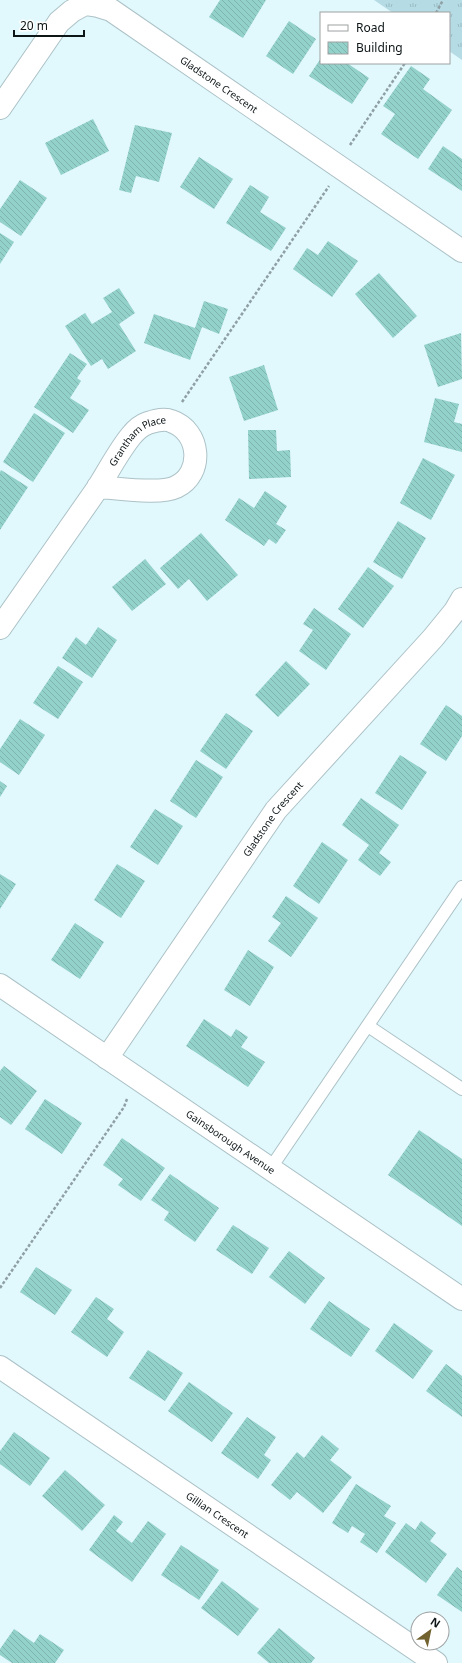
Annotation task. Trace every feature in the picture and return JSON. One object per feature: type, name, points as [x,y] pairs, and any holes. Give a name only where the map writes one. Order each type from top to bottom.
[{"type":"street","name":"Gladstone Crescent","points":[[0,108],[58,22],[72,11],[85,4],[111,10],[462,251]]},
{"type":"street","name":"Grantham Place","points":[[0,628],[98,487],[131,435],[144,424],[162,420],[172,421],[184,429],[194,440],[196,452],[193,468],[187,479],[176,487],[160,491],[98,487]]},
{"type":"street","name":"Gladstone Crescent","points":[[107,1058],[276,810],[433,638],[455,611],[462,599]]},
{"type":"street","name":"Gainsborough Avenue","points":[[0,985],[462,1300]]},
{"type":"street","name":"Gillian Crescent","points":[[0,1367],[436,1663]]},
{"type":"lane","points":[[270,1169],[462,888]]},
{"type":"lane","points":[[368,1026],[462,1090]]},
{"type":"path","points":[[437,12],[444,0]]},
{"type":"path","points":[[347,150],[404,64]]},
{"type":"path","points":[[172,421],[185,397],[332,183]]},
{"type":"path","points":[[0,1288],[124,1107],[128,1096]]},
{"type":"green space","points":[[374,0],[462,0],[462,60],[450,52],[450,12],[392,12]]},
{"type":"building","points":[[220,0],[266,0],[243,38],[209,17]]},
{"type":"building","points":[[289,21],[316,39],[293,74],[266,56]]},
{"type":"building","points":[[320,60],[320,64],[348,64],[369,78],[352,104],[309,76]]},
{"type":"building","points":[[411,66],[430,79],[423,89],[452,110],[418,159],[381,134],[395,114],[383,106]]},
{"type":"building","points":[[93,119],[109,151],[61,175],[45,143]]},
{"type":"building","points":[[135,125],[172,133],[159,182],[136,176],[131,193],[119,190]]},
{"type":"building","points":[[443,146],[462,159],[462,191],[428,169]]},
{"type":"building","points":[[199,157],[233,179],[214,209],[180,187]]},
{"type":"building","points":[[20,180],[47,198],[21,236],[0,222],[0,209]]},
{"type":"building","points":[[250,185],[269,197],[260,212],[286,228],[271,251],[226,223]]},
{"type":"building","points":[[0,233],[14,242],[0,264]]},
{"type":"building","points":[[328,241],[358,261],[332,297],[293,269],[307,248],[318,255]]},
{"type":"building","points":[[379,273],[417,316],[393,338],[355,294]]},
{"type":"building","points":[[119,288],[135,313],[119,324],[136,351],[108,369],[102,359],[91,366],[65,326],[85,313],[92,324],[112,312],[103,298]]},
{"type":"building","points":[[204,301],[228,309],[219,334],[202,327],[190,360],[144,343],[154,314],[195,328]]},
{"type":"building","points":[[461,333],[462,379],[438,387],[424,345]]},
{"type":"building","points":[[70,353],[87,364],[77,378],[81,381],[70,398],[89,410],[73,433],[34,407]]},
{"type":"building","points":[[264,365],[278,410],[244,421],[229,377]]},
{"type":"building","points":[[435,398],[459,404],[454,422],[462,424],[462,452],[424,442]]},
{"type":"building","points":[[34,413],[65,433],[33,482],[3,462]]},
{"type":"building","points":[[248,430],[276,430],[277,451],[290,450],[291,477],[249,479]]},
{"type":"building","points":[[423,458],[455,475],[431,520],[400,503]]},
{"type":"building","points":[[1,470],[28,487],[0,530],[0,472]]},
{"type":"building","points":[[265,491],[287,506],[276,524],[286,530],[276,544],[269,539],[264,546],[225,520],[239,498],[254,508]]},
{"type":"building","points":[[398,521],[426,538],[402,579],[373,562]]},
{"type":"building","points":[[201,533],[238,575],[207,601],[189,579],[178,589],[160,568]]},
{"type":"building","points":[[145,559],[166,584],[132,611],[112,587]]},
{"type":"building","points":[[368,567],[394,586],[363,628],[338,609]]},
{"type":"building","points":[[314,608],[351,634],[326,670],[299,651],[313,630],[303,624]]},
{"type":"building","points":[[98,627],[117,640],[92,678],[62,658],[76,637],[86,645]]},
{"type":"building","points":[[286,661],[310,684],[278,717],[255,695]]},
{"type":"building","points":[[58,666],[83,682],[58,719],[33,703]]},
{"type":"building","points":[[446,705],[462,716],[462,736],[446,761],[420,744]]},
{"type":"building","points":[[226,713],[253,731],[226,769],[200,751]]},
{"type":"building","points":[[20,719],[45,735],[19,775],[0,762],[0,749]]},
{"type":"building","points":[[400,755],[427,772],[402,810],[375,793]]},
{"type":"building","points":[[196,760],[223,777],[196,818],[170,801]]},
{"type":"building","points":[[0,781],[7,786],[0,797]]},
{"type":"building","points":[[361,798],[399,825],[379,853],[391,862],[380,876],[358,860],[369,845],[342,825]]},
{"type":"building","points":[[155,809],[183,826],[158,865],[130,847]]},
{"type":"building","points":[[322,842],[348,860],[319,904],[293,886]]},
{"type":"building","points":[[117,864],[145,881],[121,918],[94,900]]},
{"type":"building","points":[[0,874],[16,884],[0,909]]},
{"type":"building","points":[[286,896],[318,918],[291,957],[268,941],[281,923],[272,917]]},
{"type":"building","points":[[75,923],[104,942],[80,979],[51,960]]},
{"type":"building","points":[[248,950],[274,967],[250,1006],[224,990]]},
{"type":"building","points":[[204,1019],[231,1037],[236,1029],[248,1037],[241,1047],[265,1062],[248,1087],[186,1046]]},
{"type":"building","points":[[4,1066],[37,1091],[11,1125],[0,1117],[0,1071]]},
{"type":"building","points":[[45,1099],[82,1123],[62,1154],[25,1129]]},
{"type":"building","points":[[419,1130],[462,1159],[462,1226],[388,1175]]},
{"type":"building","points":[[122,1138],[165,1168],[141,1201],[118,1185],[123,1179],[103,1165]]},
{"type":"building","points":[[170,1174],[219,1208],[195,1242],[164,1220],[169,1212],[151,1200]]},
{"type":"building","points":[[233,1225],[269,1248],[252,1274],[216,1250]]},
{"type":"building","points":[[289,1251],[325,1278],[305,1304],[269,1277]]},
{"type":"building","points":[[36,1267],[72,1290],[55,1315],[20,1292]]},
{"type":"building","points":[[96,1297],[114,1309],[107,1319],[124,1332],[107,1357],[71,1332]]},
{"type":"building","points":[[329,1301],[370,1329],[351,1357],[310,1329]]},
{"type":"building","points":[[394,1323],[433,1351],[413,1379],[375,1351]]},
{"type":"building","points":[[148,1350],[183,1373],[165,1401],[129,1378]]},
{"type":"building","points":[[446,1364],[462,1376],[462,1417],[426,1391]]},
{"type":"building","points":[[189,1382],[233,1413],[212,1442],[168,1411]]},
{"type":"building","points":[[247,1417],[276,1437],[264,1455],[271,1460],[258,1479],[221,1453]]},
{"type":"building","points":[[14,1432],[50,1458],[30,1486],[0,1464],[0,1451]]},
{"type":"building","points":[[322,1435],[339,1449],[330,1460],[352,1477],[323,1513],[297,1492],[290,1500],[271,1485],[297,1452],[304,1458]]},
{"type":"building","points":[[65,1470],[105,1505],[82,1531],[42,1496]]},
{"type":"building","points":[[356,1484],[391,1506],[384,1516],[396,1523],[377,1553],[360,1542],[365,1534],[352,1526],[348,1533],[332,1523]]},
{"type":"building","points":[[114,1515],[123,1522],[116,1531],[132,1543],[148,1521],[166,1534],[132,1582],[89,1550]]},
{"type":"building","points":[[421,1521],[436,1533],[430,1541],[447,1554],[426,1583],[385,1552],[406,1523],[415,1530]]},
{"type":"building","points":[[181,1545],[219,1570],[199,1600],[161,1575]]},
{"type":"building","points":[[457,1567],[462,1571],[462,1612],[437,1595]]},
{"type":"building","points":[[222,1581],[259,1609],[238,1636],[201,1608]]},
{"type":"building","points":[[279,1628],[315,1658],[311,1663],[269,1663],[257,1653]]},
{"type":"building","points":[[14,1629],[34,1643],[40,1634],[64,1650],[55,1663],[12,1663],[0,1655],[0,1649]]}]
